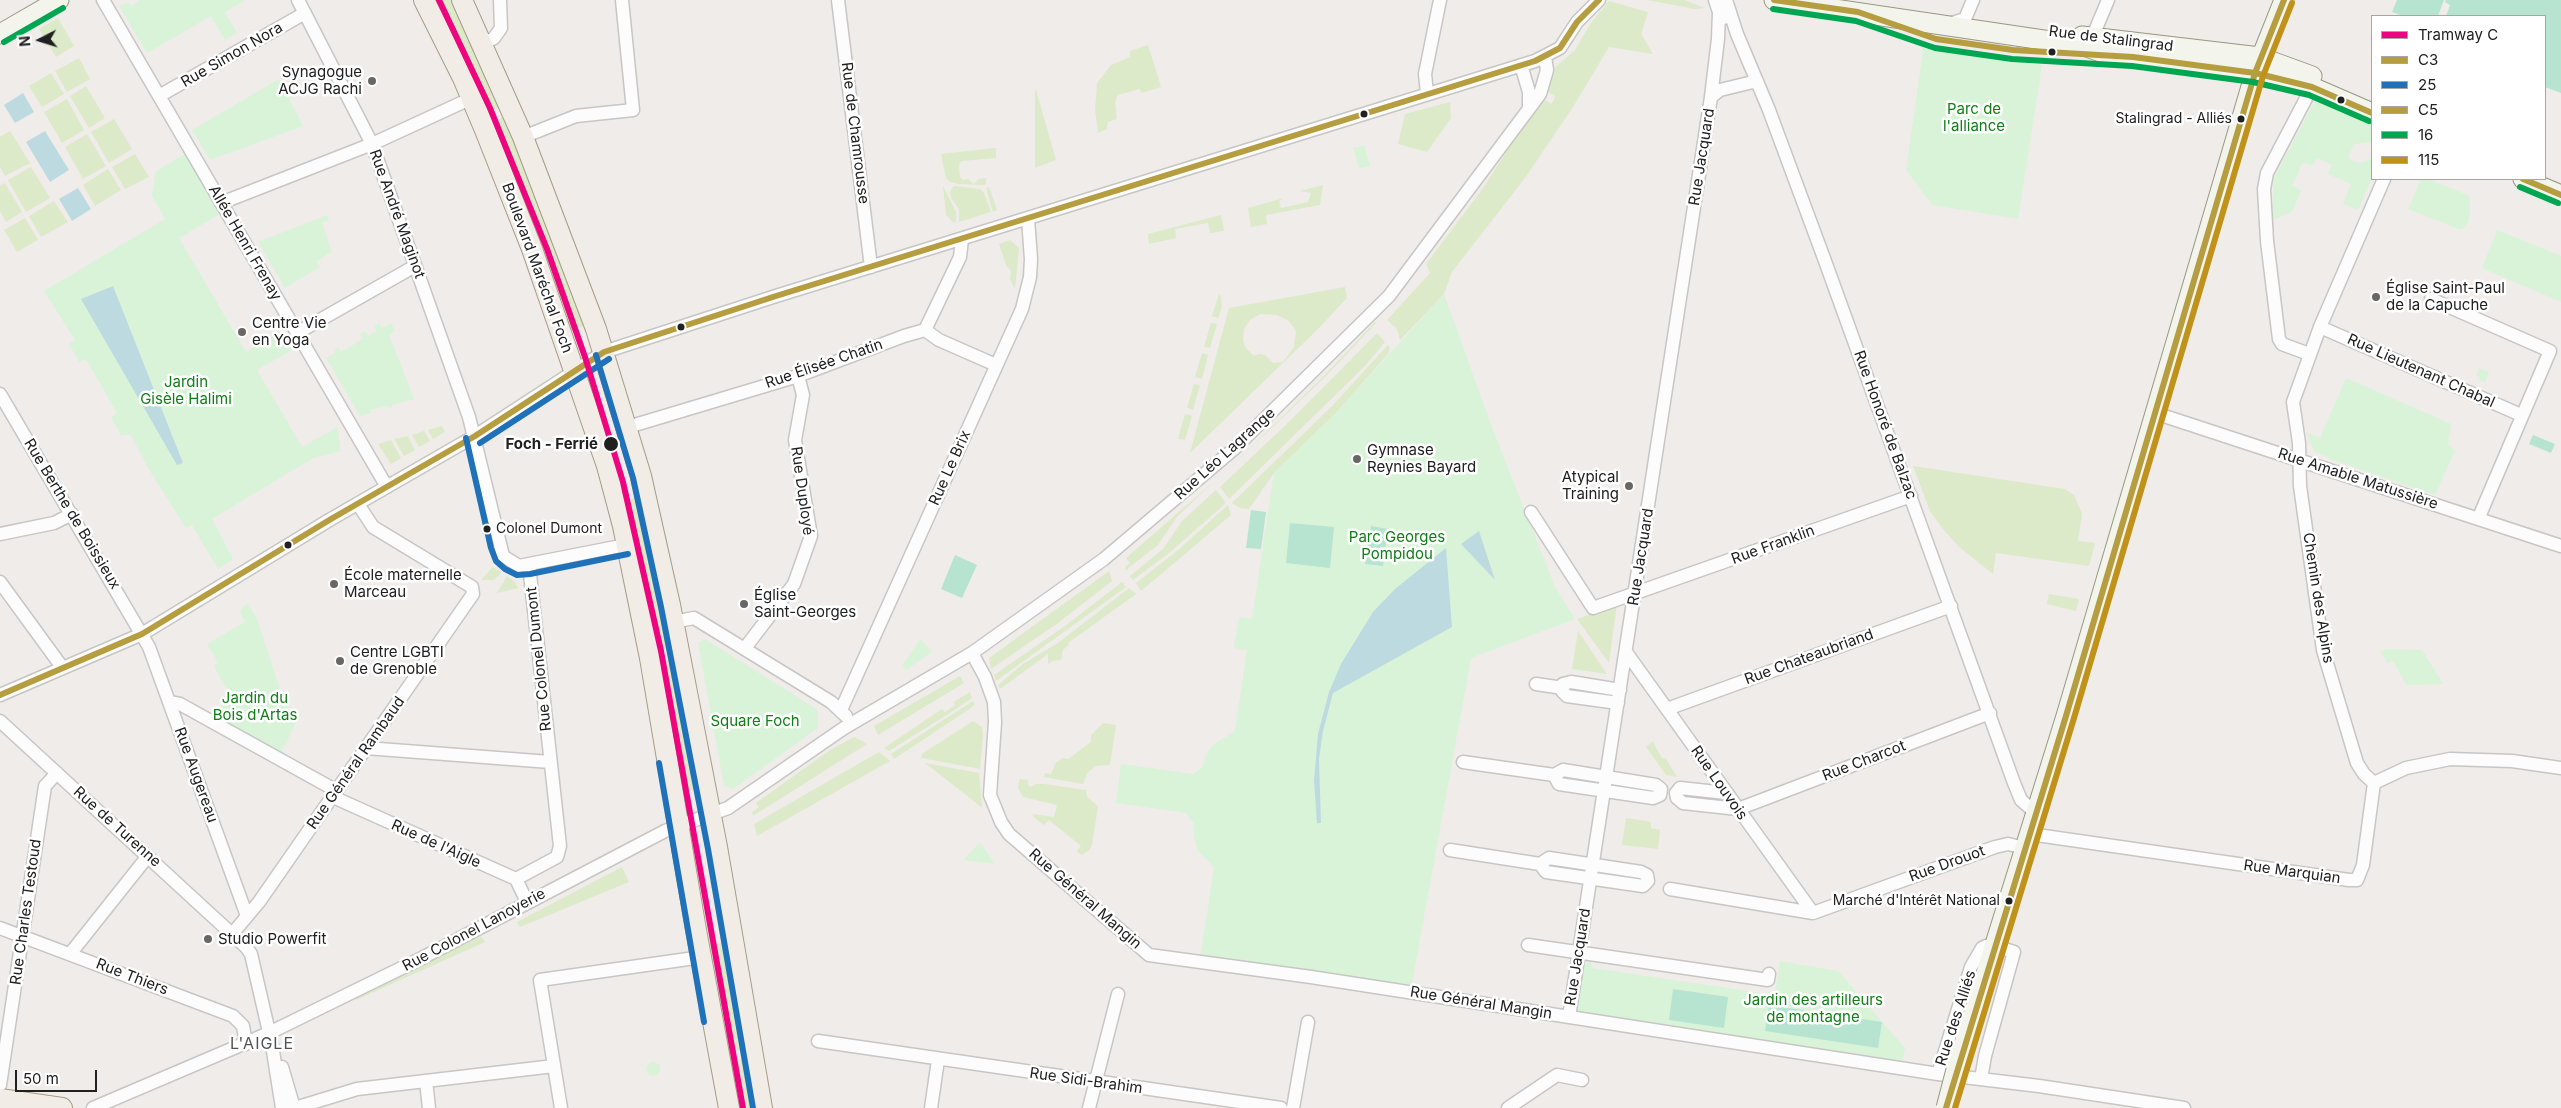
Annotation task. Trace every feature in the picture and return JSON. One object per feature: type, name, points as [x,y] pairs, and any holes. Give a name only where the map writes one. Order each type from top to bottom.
[{"type":"main road","name":"Boulevard Maréchal Foch","points":[[424,0],[472,98],[532,249],[607,466],[650,658],[729,1108]]},
{"type":"main road","points":[[462,0],[523,138],[604,352],[628,427],[673,622],[712,822],[762,1108]]},
{"type":"main road","points":[[0,1099],[62,1108]]},
{"type":"street","points":[[0,23],[40,0]]},
{"type":"street","points":[[0,34],[59,0]]},
{"type":"street","name":"Allée Henri Frenay","points":[[103,0],[387,487]]},
{"type":"street","name":"Rue André Maginot","points":[[298,0],[372,144],[475,436]]},
{"type":"street","points":[[483,44],[494,38],[501,28],[500,0]]},
{"type":"street","points":[[523,138],[576,116],[633,110],[622,0]]},
{"type":"street","name":"Rue de Chamrousse","points":[[838,0],[871,267]]},
{"type":"street","points":[[1427,93],[1425,74],[1440,0]]},
{"type":"street","points":[[1577,22],[1585,0]]},
{"type":"street","points":[[1545,57],[1560,48],[1577,22],[1598,0]]},
{"type":"street","name":"Rue Honoré de Balzac","points":[[1726,0],[1737,34],[1757,81],[1911,496],[2021,800],[2036,813]]},
{"type":"street","name":"Rue de Stalingrad","points":[[1774,0],[1943,26],[2088,42]]},
{"type":"street","name":"Rue de Stalingrad","points":[[1843,0],[1965,19],[2088,42],[2106,54],[2258,65],[2311,75],[2371,102]]},
{"type":"street","points":[[1943,26],[1965,19],[1973,0]]},
{"type":"street","points":[[2088,42],[2108,0]]},
{"type":"street","name":"Rue des Alliés","points":[[1946,1108],[1957,1066],[2028,841],[2258,65],[2284,0]]},
{"type":"street","name":"Rue Honoré de Balzac","points":[[1717,6],[1737,34]]},
{"type":"street","name":"Rue Jacquard","points":[[1569,1017],[1711,97],[1718,39],[1717,6]]},
{"type":"street","name":"Rue Simon Nora","points":[[158,96],[304,13]]},
{"type":"street","name":"Boulevard Maréchal Foch","points":[[576,372],[604,352],[1545,57]]},
{"type":"street","name":"Rue Léo Lagrange","points":[[712,822],[852,724],[972,653],[1104,559],[1234,448],[1377,310],[1416,263],[1544,86],[1547,70],[1545,57]]},
{"type":"street","points":[[1521,65],[1529,92],[1529,109]]},
{"type":"street","name":"Rue de Stalingrad","points":[[2258,65],[2371,113]]},
{"type":"street","name":"Rue Jacquard","points":[[1711,97],[1720,90],[1757,81]]},
{"type":"street","points":[[2312,87],[2267,173],[2264,189],[2267,241],[2279,340],[2282,344],[2309,354],[2384,180]]},
{"type":"street","points":[[221,203],[372,144],[472,98]]},
{"type":"street","points":[[2546,176],[2561,181]]},
{"type":"street","points":[[2525,180],[2561,195]]},
{"type":"street","name":"Rue Le Brix","points":[[841,710],[996,365],[1026,293],[1031,259],[1028,218]]},
{"type":"street","points":[[962,239],[960,257],[925,330],[939,340],[996,365]]},
{"type":"street","points":[[297,333],[415,266]]},
{"type":"street","points":[[2431,299],[2550,351],[2479,518]]},
{"type":"street","name":"Rue Lieutenant Chabal","points":[[2320,327],[2521,416]]},
{"type":"street","name":"Rue Élisée Chatin","points":[[628,427],[798,376],[904,336],[925,330]]},
{"type":"street","name":"Chemin des Alpins","points":[[2309,354],[2294,402],[2300,459],[2300,486],[2324,650],[2357,763],[2374,783]]},
{"type":"street","points":[[0,695],[142,634],[475,436],[576,372]]},
{"type":"street","name":"Rue Duployé","points":[[745,648],[794,584],[811,536],[795,440],[803,395],[798,376]]},
{"type":"street","name":"Rue Berthe de Boissieux","points":[[1,399],[72,514],[142,634]]},
{"type":"street","name":"Rue Amable Matussière","points":[[2155,413],[2561,546]]},
{"type":"street","name":"Rue Colonel Dumont","points":[[475,436],[503,556],[519,566],[529,565],[560,846],[557,857],[516,879]]},
{"type":"street","name":"Rue Franklin","points":[[1530,512],[1593,608],[1911,496]]},
{"type":"street","name":"Rue Général Rambaud","points":[[233,933],[335,794],[474,590],[373,527],[358,504]]},
{"type":"street","points":[[0,534],[54,523],[72,514]]},
{"type":"street","points":[[529,565],[626,545]]},
{"type":"street","points":[[0,582],[62,667]]},
{"type":"street","name":"Rue Chateaubriand","points":[[1667,709],[1951,606]]},
{"type":"street","points":[[673,622],[694,618],[825,698],[841,710],[852,724]]},
{"type":"street","name":"Rue Augereau","points":[[142,634],[150,649],[247,916]]},
{"type":"street","name":"Rue Louvois","points":[[1626,652],[1813,913]]},
{"type":"street","name":"Rue Général Mangin","points":[[972,653],[986,677],[994,702],[995,722],[990,795],[1001,822],[1009,834],[1149,955],[1311,977],[1938,1074],[2184,1108]]},
{"type":"street","points":[[1618,703],[1567,696],[1562,691],[1563,684],[1571,682],[1620,690]]},
{"type":"street","points":[[1536,684],[1563,688]]},
{"type":"street","name":"Rue de l'Aigle","points":[[169,702],[180,704],[335,794],[516,879]]},
{"type":"street","name":"Rue Charcot","points":[[1738,809],[1990,713]]},
{"type":"street","name":"Rue de Turenne","points":[[0,721],[233,933],[251,954],[271,1039]]},
{"type":"street","points":[[366,748],[550,762]]},
{"type":"street","points":[[2374,783],[2406,768],[2450,759],[2512,761],[2561,768]]},
{"type":"street","points":[[1464,762],[1554,775],[1563,770],[1606,776],[1656,785],[1661,789],[1660,796],[1653,798],[1559,784],[1554,775]]},
{"type":"street","name":"Rue Charles Testoud","points":[[0,1085],[44,786],[57,773]]},
{"type":"street","name":"Rue Marquian","points":[[2028,841],[2357,880],[2363,865],[2374,783]]},
{"type":"street","points":[[1726,793],[1680,788],[1676,793],[1677,798],[1682,803],[1738,809]]},
{"type":"street","points":[[680,834],[712,822]]},
{"type":"street","name":"Rue Colonel Lanoyerie","points":[[93,1108],[246,1044],[271,1039],[527,902],[680,834]]},
{"type":"street","name":"Rue Drouot","points":[[1813,913],[1995,847],[2028,841]]},
{"type":"street","points":[[1450,850],[1540,864],[1549,858],[1641,872],[1647,875],[1648,882],[1643,886],[1546,872],[1540,864]]},
{"type":"street","points":[[70,954],[148,856]]},
{"type":"street","points":[[516,879],[527,902]]},
{"type":"street","points":[[1670,889],[1813,913]]},
{"type":"street","name":"Rue Thiers","points":[[0,928],[233,1016],[243,1026],[246,1044]]},
{"type":"street","points":[[1528,945],[1768,980],[1769,974]]},
{"type":"street","points":[[1981,1079],[1985,1056],[2014,952],[1995,946]]},
{"type":"street","name":"Rue des Alliés","points":[[1938,1074],[1971,967],[1982,948],[1995,946]]},
{"type":"street","points":[[561,1108],[540,980],[700,949]]},
{"type":"street","points":[[1089,1108],[1118,994]]},
{"type":"street","points":[[1293,1108],[1308,1022]]},
{"type":"street","points":[[271,1039],[295,1108],[357,1089],[554,1066]]},
{"type":"street","points":[[271,1039],[282,1108]]},
{"type":"street","name":"Rue Sidi-Brahim","points":[[818,1041],[938,1060],[1281,1108]]},
{"type":"street","points":[[932,1108],[938,1060]]},
{"type":"street","points":[[1508,1108],[1557,1075],[1582,1080]]},
{"type":"street","points":[[426,1081],[429,1108]]},
{"type":"green space","points":[[140,0],[245,0],[225,12],[237,33],[225,40],[211,16],[147,53],[119,6],[128,2],[131,6]]},
{"type":"green space","points":[[430,0],[452,0],[502,106],[485,114]]},
{"type":"green space","points":[[1647,0],[1684,0],[1705,8],[1695,9]]},
{"type":"green space","points":[[2397,0],[2444,0],[2438,15],[2400,15],[2392,12]]},
{"type":"green space","points":[[2446,0],[2561,0],[2561,93],[2546,87],[2546,15],[2446,15],[2450,5],[2445,2]]},
{"type":"green space","points":[[1609,1],[1648,12],[1641,34],[1653,54],[1609,47],[1573,107],[1525,178],[1452,272],[1444,294],[1400,340],[1397,329],[1387,320],[1430,273],[1426,264],[1483,188],[1541,98],[1551,104],[1554,100],[1555,96],[1545,90],[1551,71],[1575,50],[1591,23]]},
{"type":"green space","points":[[58,18],[74,46],[56,57],[39,29]]},
{"type":"green space","name":"Parc de l'alliance","points":[[1924,44],[2042,65],[2018,219],[1932,205],[1906,170]]},
{"type":"green space","points":[[1148,45],[1161,87],[1141,93],[1140,89],[1118,95],[1115,102],[1117,119],[1108,122],[1107,129],[1098,133],[1095,110],[1097,83],[1111,65],[1130,57],[1130,51]]},
{"type":"green space","points":[[79,58],[90,79],[67,92],[55,71]]},
{"type":"green space","points":[[51,73],[64,94],[42,107],[29,86]]},
{"type":"green space","points":[[279,79],[303,126],[210,160],[192,130]]},
{"type":"green space","points":[[86,86],[105,118],[89,128],[70,96]]},
{"type":"green space","points":[[1035,91],[1056,160],[1035,168]]},
{"type":"green space","points":[[67,99],[84,130],[62,143],[44,112]]},
{"type":"green space","points":[[2315,101],[2371,125],[2371,142],[2354,144],[2348,158],[2358,163],[2371,159],[2371,180],[2358,210],[2343,204],[2351,184],[2328,174],[2332,165],[2317,158],[2312,166],[2303,162],[2292,186],[2301,190],[2292,212],[2272,220],[2274,178]]},
{"type":"green space","points":[[1450,102],[1451,118],[1427,152],[1398,144],[1405,114]]},
{"type":"green space","points":[[506,116],[587,325],[569,332],[489,123]]},
{"type":"green space","points":[[114,119],[132,149],[109,163],[91,132]]},
{"type":"green space","points":[[10,131],[30,163],[5,176],[0,167],[0,137]]},
{"type":"green space","points":[[87,134],[106,166],[83,179],[65,147]]},
{"type":"green space","points":[[1364,145],[1370,166],[1359,168],[1353,148]]},
{"type":"green space","points":[[996,148],[996,158],[962,161],[959,164],[960,177],[963,180],[968,179],[974,184],[979,179],[986,178],[986,184],[983,185],[958,184],[950,182],[946,178],[941,154]]},
{"type":"green space","name":"Jardin Gisèle Halimi","points":[[190,151],[225,211],[179,238],[246,352],[281,331],[292,350],[257,370],[302,447],[338,427],[340,451],[313,458],[212,519],[233,559],[218,569],[192,525],[186,528],[148,468],[130,434],[121,436],[111,417],[117,413],[86,359],[79,362],[69,344],[75,340],[44,291],[165,219],[152,196],[156,171]]},
{"type":"green space","points":[[135,154],[149,177],[125,189],[112,167]]},
{"type":"green space","points":[[31,167],[50,198],[26,212],[8,180]]},
{"type":"green space","points":[[108,169],[121,190],[95,206],[83,185]]},
{"type":"green space","points":[[2421,180],[2431,180],[2470,196],[2469,220],[2463,229],[2408,209]]},
{"type":"green space","points":[[5,183],[22,212],[6,222],[0,211],[0,186]]},
{"type":"green space","points":[[1323,185],[1320,205],[1266,215],[1267,224],[1251,227],[1248,208],[1284,198],[1279,201],[1281,208],[1308,202],[1311,193],[1300,191]]},
{"type":"green space","points":[[943,186],[956,212],[956,221],[954,223],[946,215]]},
{"type":"green space","points":[[954,186],[980,189],[984,193],[991,212],[959,222],[959,209],[951,198],[950,191]]},
{"type":"green space","points":[[989,187],[997,210],[993,212],[986,188]]},
{"type":"green space","points":[[54,201],[68,222],[41,237],[29,216]]},
{"type":"green space","points":[[327,215],[329,220],[322,223],[332,252],[316,261],[320,267],[285,288],[258,242]]},
{"type":"green space","points":[[1221,215],[1224,231],[1210,233],[1208,223],[1175,229],[1176,238],[1149,244],[1148,234]]},
{"type":"green space","points":[[25,218],[38,240],[17,252],[4,230]]},
{"type":"green space","points":[[2497,230],[2561,256],[2561,302],[2482,268]]},
{"type":"green space","points":[[1010,240],[1019,248],[1015,289],[1010,279],[1011,271],[1006,265],[999,244]]},
{"type":"green space","points":[[1345,287],[1347,298],[1317,330],[1190,453],[1229,308]],"holes":[[[1260,314],[1277,315],[1289,321],[1296,331],[1294,347],[1283,362],[1273,363],[1265,355],[1259,354],[1254,356],[1245,347],[1243,339],[1244,329],[1250,320]]]},
{"type":"green space","points":[[1219,294],[1222,307],[1218,318],[1212,316]]},
{"type":"green space","name":"Parc Georges Pompidou","points":[[1444,294],[1493,430],[1555,587],[1575,619],[1471,658],[1411,988],[1201,954],[1214,867],[1198,851],[1194,837],[1194,824],[1186,813],[1116,803],[1121,764],[1193,774],[1202,768],[1207,753],[1214,744],[1235,731],[1247,650],[1234,648],[1239,617],[1252,619],[1274,473],[1334,415]]},
{"type":"green space","points":[[1377,322],[1327,375],[1216,481],[1321,379]]},
{"type":"green space","points":[[379,323],[382,328],[391,323],[395,331],[389,335],[414,399],[392,405],[392,407],[388,408],[387,406],[371,410],[371,413],[360,416],[326,358],[335,353],[334,350],[338,347],[341,352],[363,339],[360,334],[365,331],[368,336],[377,331],[374,326]]},
{"type":"green space","points":[[1211,323],[1217,324],[1210,348],[1204,347]]},
{"type":"green space","points":[[1377,333],[1385,342],[1364,367],[1229,499],[1220,487],[1289,422]]},
{"type":"green space","points":[[1388,345],[1390,348],[1388,354],[1334,415],[1274,473],[1249,509],[1240,508],[1232,503],[1332,406]]},
{"type":"green space","points":[[1202,353],[1208,355],[1202,379],[1195,377]]},
{"type":"green space","points":[[2479,368],[2489,372],[2485,382],[2479,380],[2480,377],[2476,375]]},
{"type":"green space","points":[[2346,378],[2451,424],[2448,444],[2455,451],[2435,495],[2333,460],[2314,451],[2306,432],[2320,438]]},
{"type":"green space","points":[[1194,384],[1200,385],[1193,410],[1187,408]]},
{"type":"green space","points":[[1185,414],[1192,416],[1185,440],[1178,439]]},
{"type":"green space","points":[[442,426],[445,432],[433,439],[428,430]]},
{"type":"green space","points":[[424,431],[430,441],[419,447],[412,435]]},
{"type":"green space","points":[[2533,435],[2555,444],[2551,453],[2529,444]]},
{"type":"green space","points":[[408,436],[415,450],[404,456],[394,439]]},
{"type":"green space","points":[[391,440],[401,458],[391,464],[378,444]]},
{"type":"green space","points":[[1913,466],[2065,489],[2074,495],[2082,514],[2078,541],[2095,543],[2089,566],[1996,553],[1993,574],[1959,547],[1943,529],[1930,511]]},
{"type":"green space","points":[[1211,484],[1176,518],[1158,545],[1126,570],[1125,567],[1130,563],[1126,558]]},
{"type":"green space","points":[[1216,490],[1226,503],[1169,553],[1133,580],[1130,576],[1163,549],[1182,521]]},
{"type":"green space","points":[[640,497],[671,649],[653,652],[621,501]]},
{"type":"green space","points":[[1228,505],[1231,515],[1141,591],[1136,583],[1177,551]]},
{"type":"green space","points":[[1251,510],[1266,512],[1261,549],[1246,548]]},
{"type":"green space","points":[[1290,523],[1334,527],[1330,568],[1286,563]]},
{"type":"green space","points":[[1371,526],[1388,529],[1383,566],[1365,564]]},
{"type":"green space","points":[[955,555],[977,565],[962,598],[941,589]]},
{"type":"green space","points":[[493,567],[501,572],[499,576],[493,580],[481,580]]},
{"type":"green space","points":[[1109,571],[1112,581],[1058,623],[991,669],[989,658]]},
{"type":"green space","points":[[507,576],[515,582],[518,588],[497,593]]},
{"type":"green space","points":[[1122,582],[1126,587],[996,681],[994,675],[1065,626]]},
{"type":"green space","points":[[1129,588],[1136,594],[1068,643],[1069,645],[1063,650],[1061,660],[1048,664],[1048,654],[1000,689],[998,685],[1023,664],[1058,643]]},
{"type":"green space","points":[[2049,594],[2079,599],[2076,611],[2047,604]]},
{"type":"green space","name":"Jardin du Bois d'Artas","points":[[248,604],[257,619],[284,702],[297,721],[280,755],[225,725],[224,714],[218,710],[226,701],[224,698],[229,689],[225,687],[214,666],[218,663],[207,644],[245,622],[240,613],[242,607]]},
{"type":"green space","points":[[1617,604],[1609,663],[1577,619]]},
{"type":"green space","points":[[1578,631],[1607,674],[1572,669]]},
{"type":"green space","name":"Square Foch","points":[[705,639],[818,710],[818,728],[733,789],[724,785],[698,643]]},
{"type":"green space","points":[[920,639],[932,652],[906,670],[902,666]]},
{"type":"green space","points":[[2384,649],[2422,650],[2443,684],[2406,685],[2393,661],[2387,663],[2381,653]]},
{"type":"green space","points":[[674,659],[697,789],[678,792],[655,662]]},
{"type":"green space","points":[[960,676],[964,683],[878,735],[874,726]]},
{"type":"green space","points":[[970,692],[972,698],[953,711],[889,751],[884,748],[942,709],[945,712],[955,705],[954,702]]},
{"type":"green space","points":[[973,701],[975,704],[971,708],[894,759],[891,754]]},
{"type":"green space","points":[[973,721],[982,727],[980,769],[921,758],[922,754]]},
{"type":"green space","points":[[1103,723],[1116,725],[1110,765],[1096,766],[1088,772],[1083,784],[1044,777],[1045,773],[1051,774],[1055,764],[1062,758],[1068,759],[1091,742],[1091,735]]},
{"type":"green space","points":[[854,737],[867,744],[753,816],[752,812],[759,807],[756,803],[830,750]]},
{"type":"green space","points":[[1653,741],[1662,758],[1666,759],[1677,777],[1666,775],[1646,747]]},
{"type":"green space","points":[[879,752],[890,761],[757,836],[754,824]]},
{"type":"green space","points":[[925,763],[979,773],[982,808],[975,802]]},
{"type":"green space","points":[[1020,779],[1028,780],[1028,785],[1031,787],[1035,784],[1044,784],[1086,790],[1087,797],[1098,806],[1092,845],[1089,850],[1082,855],[1077,851],[1081,846],[1049,820],[1044,825],[1036,819],[1032,814],[1054,817],[1057,805],[1023,797],[1018,788]]},
{"type":"green space","points":[[1626,818],[1651,822],[1651,828],[1660,830],[1658,849],[1622,845]]},
{"type":"green space","points":[[980,842],[995,864],[963,860]]},
{"type":"green space","points":[[622,867],[629,882],[520,927],[517,922]]},
{"type":"green space","points":[[481,936],[485,942],[356,1000],[354,997]]},
{"type":"green space","points":[[726,942],[745,1049],[728,1053],[705,946]]},
{"type":"green space","name":"Jardin des artilleurs de montagne","points":[[1591,961],[1592,968],[1762,993],[1775,992],[1780,961],[1838,971],[1905,1048],[1902,1065],[1574,1012],[1582,964]]},
{"type":"green space","points":[[1673,989],[1728,997],[1724,1028],[1669,1020]]},
{"type":"green space","points":[[1769,1005],[1882,1022],[1878,1048],[1765,1031]]},
{"type":"green space","points":[[747,1059],[756,1108],[736,1108],[729,1062]]},
{"type":"green space","points":[[653,1062],[658,1064],[660,1069],[658,1074],[653,1076],[648,1074],[646,1069],[648,1064]]},
{"type":"water","points":[[23,93],[34,112],[15,123],[4,105]]},
{"type":"water","points":[[45,131],[69,170],[50,182],[26,142]]},
{"type":"water","points":[[78,188],[91,209],[72,221],[59,199]]},
{"type":"water","points":[[113,286],[183,463],[177,465],[81,299]]},
{"type":"water","points":[[1479,531],[1495,580],[1461,544]]},
{"type":"water","points":[[1446,548],[1452,627],[1333,693],[1323,731],[1319,759],[1321,823],[1317,823],[1314,780],[1318,734],[1329,692],[1341,664],[1373,612],[1395,589]]},
{"type":"tram line","name":"C","points":[[439,0],[490,108],[547,249],[585,357],[623,482],[661,651],[743,1108]]},
{"type":"transit line","name":"C3","points":[[0,695],[142,634],[331,519],[475,436],[604,352],[776,296],[1535,61],[1560,48],[1577,22],[1599,0]]},
{"type":"transit line","name":"C3","points":[[1774,0],[1858,12],[1936,39],[2013,50],[2133,57],[2255,73],[2312,87],[2371,113]]},
{"type":"transit line","name":"C5","points":[[1946,1108],[2066,716],[2255,73],[2284,0]]},
{"type":"transit line","name":"115","points":[[1955,1108],[2074,718],[2263,76],[2292,3]]},
{"type":"transit line","name":"16","points":[[4,42],[63,8]]},
{"type":"transit line","name":"16","points":[[1773,9],[1856,21],[1935,48],[2012,59],[2132,66],[2253,82],[2309,95],[2369,121]]},
{"type":"transit line","name":"C3","points":[[2525,180],[2561,195]]},
{"type":"transit line","name":"16","points":[[2520,187],[2558,203]]},
{"type":"transit line","name":"25","points":[[596,355],[633,478],[661,607],[708,849],[753,1108]]},
{"type":"transit line","name":"25","points":[[480,443],[609,359]]},
{"type":"transit line","name":"25","points":[[466,438],[491,548],[496,561],[505,569],[517,575],[530,574],[628,554]]},
{"type":"transit line","name":"25","points":[[659,763],[704,1022]]},
{"type":"place","name":"Synagogue ACJG Rachi","points":[[372,81]]},
{"type":"place","name":"Stalingrad - Alliés","points":[[2241,119]]},
{"type":"place","name":"Église Saint-Paul de la Capuche","points":[[2376,297]]},
{"type":"place","name":"Centre Vie en Yoga","points":[[242,332]]},
{"type":"place","name":"Foch - Ferrié","points":[[611,444]]},
{"type":"place","name":"Gymnase Reynies Bayard","points":[[1357,459]]},
{"type":"place","name":"Atypical Training","points":[[1629,486]]},
{"type":"place","name":"Colonel Dumont","points":[[487,529]]},
{"type":"place","name":"École maternelle Marceau","points":[[334,584]]},
{"type":"place","name":"Église Saint-Georges","points":[[744,604]]},
{"type":"place","name":"Centre LGBTI de Grenoble","points":[[340,661]]},
{"type":"place","name":"Marché d'Intérêt National","points":[[2009,901]]},
{"type":"place","name":"Studio Powerfit","points":[[208,939]]},
{"type":"district","name":"L'AIGLE","points":[[262,1044]]}]
